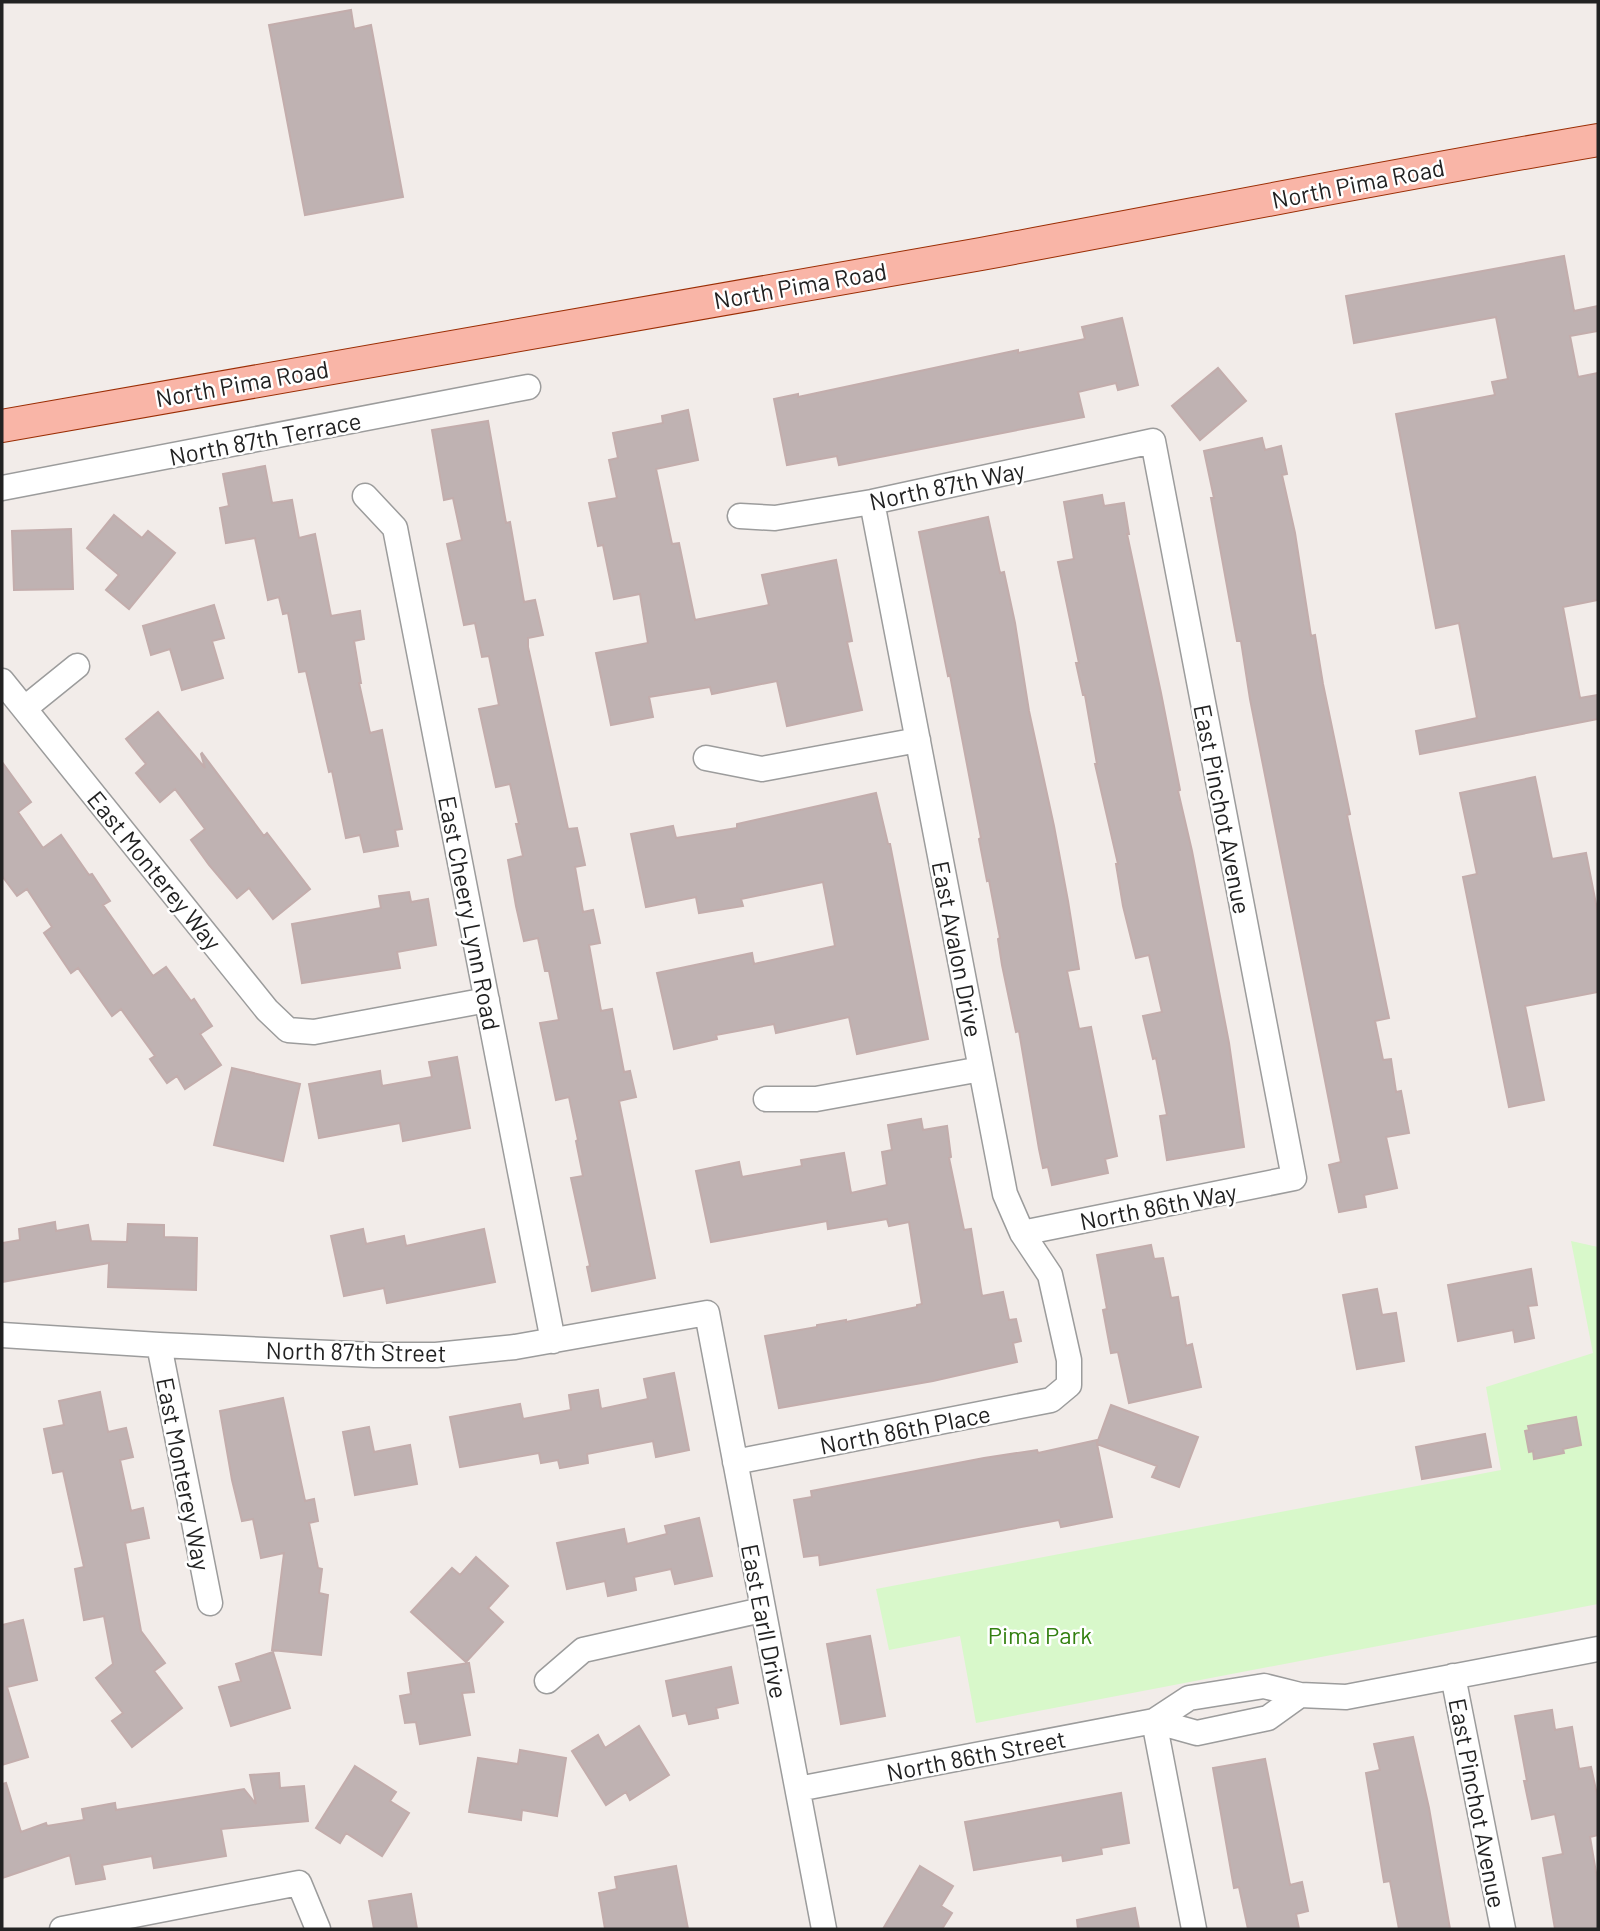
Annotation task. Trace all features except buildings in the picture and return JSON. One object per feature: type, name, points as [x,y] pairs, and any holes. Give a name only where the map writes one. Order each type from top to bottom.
[{"type":"main road","name":"North Pima Road","points":[[2,426],[978,254],[1297,196],[1455,164],[1598,140]]},
{"type":"street","name":"North 87th Terrace","points":[[2,488],[528,387]]},
{"type":"street","name":"North 87th Way","points":[[740,516],[775,518],[872,502],[1153,441]]},
{"type":"street","name":"East Pinchot Avenue","points":[[1153,441],[1294,1178]]},
{"type":"street","name":"East Cheery Lynn Road","points":[[365,496],[395,528],[553,1341]]},
{"type":"street","name":"East Avalon Drive","points":[[872,502],[1005,1194],[1022,1233],[1050,1275],[1069,1360],[1069,1385]]},
{"type":"street","points":[[25,708],[76,666]]},
{"type":"street","name":"East Monterey Way","points":[[2,681],[267,1010],[288,1030],[314,1032],[487,1000]]},
{"type":"street","points":[[706,758],[762,769],[918,740]]},
{"type":"street","points":[[766,1099],[816,1099],[981,1069]]},
{"type":"street","name":"North 86th Way","points":[[1022,1233],[1294,1178]]},
{"type":"street","name":"North 87th Street","points":[[2,1335],[374,1355],[436,1355],[515,1347],[707,1313]]},
{"type":"street","name":"East Earll Drive","points":[[707,1313],[824,1929]]},
{"type":"street","name":"East Monterey Way","points":[[159,1345],[210,1603]]},
{"type":"street","name":"North 86th Place","points":[[735,1462],[1051,1400],[1069,1385]]},
{"type":"street","points":[[547,1681],[583,1650],[762,1610]]},
{"type":"street","name":"North 86th Street","points":[[798,1789],[1154,1721],[1189,1698],[1264,1686],[1300,1695],[1346,1697],[1598,1649]]},
{"type":"street","name":"East Pinchot Avenue","points":[[1453,1676],[1503,1929]]},
{"type":"street","name":"North 86th Street","points":[[1154,1721],[1197,1733],[1268,1718],[1300,1695]]},
{"type":"street","points":[[1154,1721],[1194,1929]]},
{"type":"street","points":[[62,1929],[299,1883],[318,1929]]},
{"type":"green space","name":"Pima Park","points":[[1571,1241],[1598,1247],[1598,1604],[976,1723],[960,1636],[889,1650],[876,1589],[1501,1470],[1486,1387],[1593,1353]]}]
